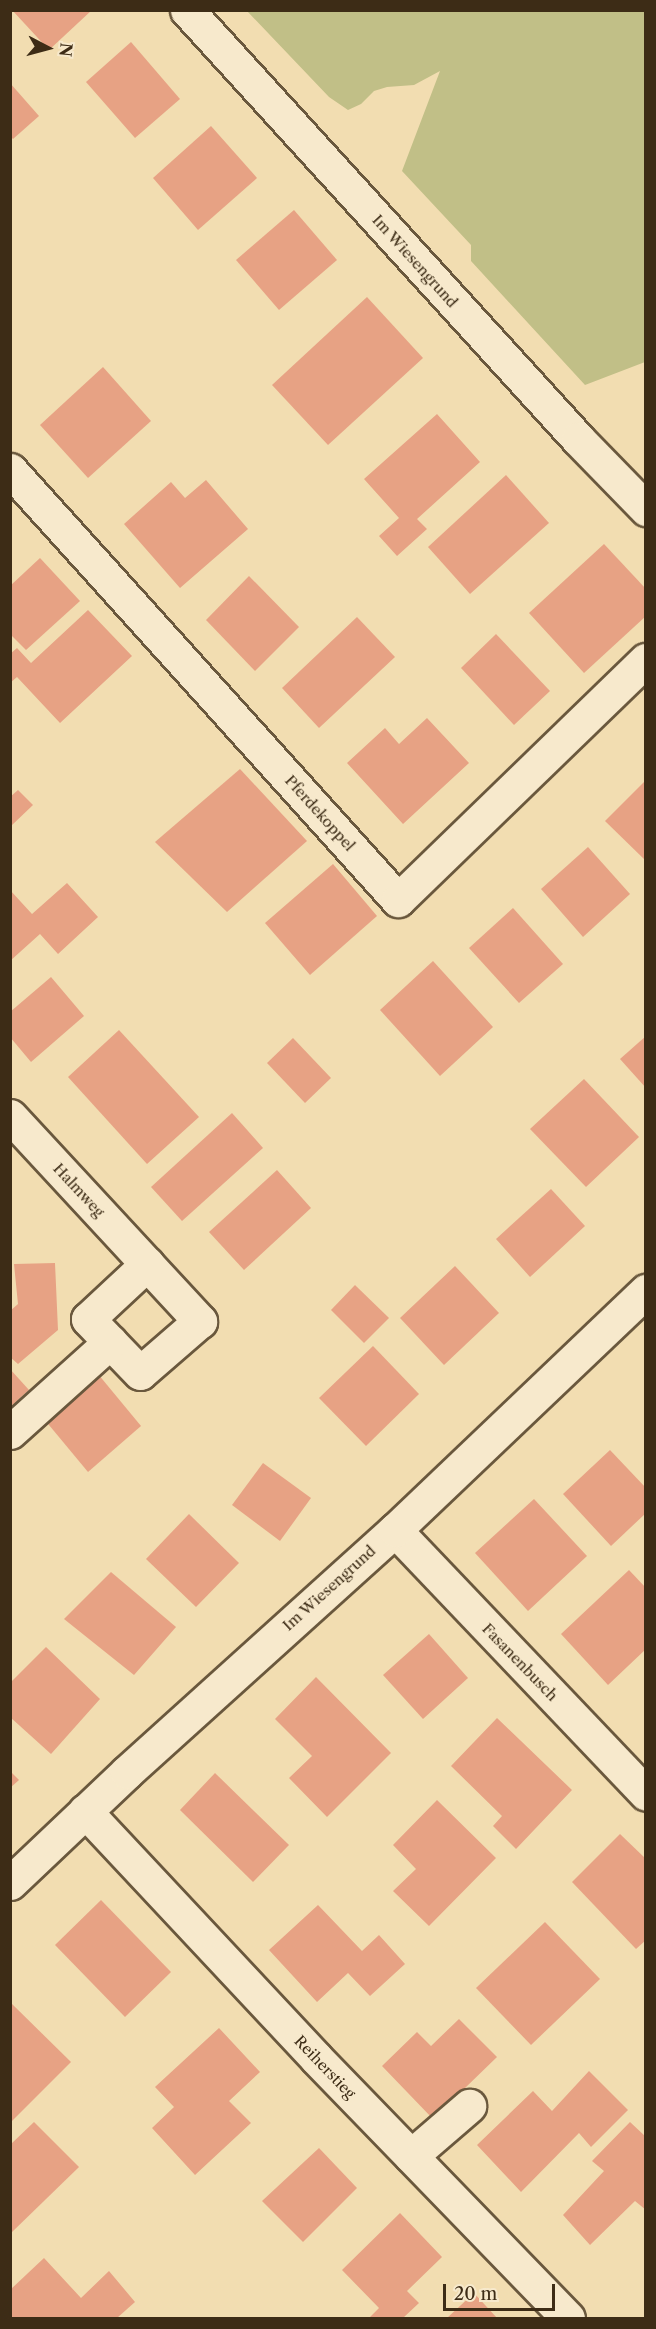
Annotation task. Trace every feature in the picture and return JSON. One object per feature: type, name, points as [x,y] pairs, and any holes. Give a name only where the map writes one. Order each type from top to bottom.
[{"type":"street","name":"Im Wiesengrund","points":[[187,10],[570,431],[645,509]]},
{"type":"street","name":"Pferdekoppel","points":[[10,470],[398,900],[645,660]]},
{"type":"street","name":"Halmweg","points":[[10,1116],[200,1321],[140,1373],[88,1319],[147,1264]]},
{"type":"street","name":"Im Wiesengrund","points":[[10,1883],[85,1811],[395,1530],[645,1291]]},
{"type":"street","points":[[10,1432],[110,1342]]},
{"type":"street","name":"Fasanenbusch","points":[[395,1530],[645,1794]]},
{"type":"street","name":"Reiherstieg","points":[[85,1811],[568,2319]]},
{"type":"street","points":[[411,2156],[469,2106]]},
{"type":"shaded area","points":[[247,11],[645,11],[645,362],[585,385],[471,261],[471,245],[402,171],[440,71],[414,85],[387,87],[374,91],[361,104],[348,110],[329,97]]},
{"type":"building","points":[[12,10],[92,10],[49,50]]},
{"type":"building","points":[[131,42],[180,99],[135,138],[86,82]]},
{"type":"building","points":[[10,83],[39,116],[13,139],[10,136]]},
{"type":"building","points":[[211,126],[257,178],[198,230],[153,178]]},
{"type":"building","points":[[294,210],[337,260],[279,310],[236,260]]},
{"type":"building","points":[[367,297],[423,358],[328,445],[272,385]]},
{"type":"building","points":[[103,367],[151,421],[88,478],[40,425]]},
{"type":"building","points":[[437,414],[480,462],[417,519],[427,529],[397,556],[379,536],[399,518],[364,479]]},
{"type":"building","points":[[506,475],[549,523],[470,594],[428,547]]},
{"type":"building","points":[[206,480],[248,529],[180,588],[124,524],[171,482],[185,498]]},
{"type":"building","points":[[604,544],[646,589],[646,616],[584,673],[529,613]]},
{"type":"building","points":[[40,558],[80,601],[26,650],[10,634],[10,586]]},
{"type":"building","points":[[249,576],[299,627],[255,671],[206,620]]},
{"type":"building","points":[[88,610],[132,656],[60,723],[17,677],[10,683],[10,654],[17,648],[31,663]]},
{"type":"building","points":[[357,617],[395,657],[319,728],[282,688]]},
{"type":"building","points":[[496,634],[550,691],[514,725],[461,668]]},
{"type":"building","points":[[427,718],[469,763],[403,824],[347,763],[385,728],[399,744]]},
{"type":"building","points":[[240,769],[307,841],[227,912],[155,842]]},
{"type":"building","points":[[646,780],[646,861],[605,821]]},
{"type":"building","points":[[18,790],[33,805],[10,827],[10,797]]},
{"type":"building","points":[[588,847],[630,894],[583,937],[541,889]]},
{"type":"building","points":[[333,864],[377,916],[310,975],[265,923]]},
{"type":"building","points":[[67,883],[98,917],[58,954],[40,934],[10,961],[10,890],[32,914]]},
{"type":"building","points":[[513,908],[563,964],[519,1003],[469,948]]},
{"type":"building","points":[[433,961],[493,1027],[440,1076],[380,1010]]},
{"type":"building","points":[[51,977],[84,1016],[31,1062],[10,1037],[10,1012]]},
{"type":"building","points":[[119,1030],[199,1117],[147,1164],[68,1077]]},
{"type":"building","points":[[646,1036],[646,1088],[620,1059]]},
{"type":"building","points":[[293,1038],[331,1078],[305,1103],[267,1063]]},
{"type":"building","points":[[584,1079],[639,1137],[586,1187],[530,1129]]},
{"type":"building","points":[[232,1113],[263,1148],[182,1221],[151,1187]]},
{"type":"building","points":[[277,1170],[311,1208],[244,1270],[209,1232]]},
{"type":"building","points":[[551,1189],[585,1226],[530,1277],[496,1239]]},
{"type":"building","points":[[55,1263],[58,1330],[18,1364],[10,1357],[10,1311],[18,1304],[14,1264]]},
{"type":"building","points":[[455,1266],[499,1313],[444,1365],[400,1318]]},
{"type":"building","points":[[355,1285],[389,1318],[364,1343],[331,1310]]},
{"type":"building","points":[[373,1346],[419,1394],[366,1446],[319,1398]]},
{"type":"building","points":[[10,1369],[29,1390],[10,1407]]},
{"type":"building","points":[[98,1374],[141,1426],[88,1472],[44,1419]]},
{"type":"building","points":[[610,1450],[646,1488],[646,1513],[611,1546],[563,1494]]},
{"type":"building","points":[[263,1463],[311,1498],[280,1541],[232,1505]]},
{"type":"building","points":[[534,1499],[587,1556],[528,1611],[475,1553]]},
{"type":"building","points":[[189,1514],[239,1563],[196,1607],[146,1559]]},
{"type":"building","points":[[629,1570],[646,1588],[646,1649],[608,1685],[561,1634]]},
{"type":"building","points":[[111,1572],[176,1627],[134,1675],[64,1619]]},
{"type":"building","points":[[429,1634],[468,1678],[423,1719],[383,1675]]},
{"type":"building","points":[[46,1647],[100,1699],[51,1754],[10,1717],[10,1683]]},
{"type":"building","points":[[316,1677],[391,1753],[327,1817],[289,1778],[312,1756],[275,1719]]},
{"type":"building","points":[[497,1718],[572,1790],[516,1849],[493,1826],[502,1816],[451,1766]]},
{"type":"building","points":[[10,1771],[19,1780],[10,1788]]},
{"type":"building","points":[[215,1773],[289,1845],[253,1882],[180,1810]]},
{"type":"building","points":[[437,1800],[496,1858],[429,1926],[393,1891],[416,1869],[393,1845]]},
{"type":"building","points":[[620,1834],[646,1859],[646,1940],[636,1949],[572,1882]]},
{"type":"building","points":[[101,1900],[171,1972],[125,2017],[55,1945]]},
{"type":"building","points":[[318,1905],[362,1951],[379,1935],[405,1964],[370,1996],[348,1973],[317,2002],[269,1950]]},
{"type":"building","points":[[545,1922],[600,1979],[531,2045],[476,1988]]},
{"type":"building","points":[[10,2002],[71,2062],[10,2123]]},
{"type":"building","points":[[459,2019],[497,2057],[433,2119],[382,2066],[417,2032],[431,2046]]},
{"type":"building","points":[[219,2028],[260,2072],[229,2101],[251,2123],[195,2175],[152,2128],[174,2107],[155,2087]]},
{"type":"building","points":[[589,2071],[628,2110],[591,2147],[579,2133],[521,2192],[477,2145],[533,2091],[552,2111]]},
{"type":"building","points":[[34,2122],[79,2167],[10,2234],[10,2145]]},
{"type":"building","points":[[630,2122],[646,2137],[646,2210],[635,2201],[590,2245],[563,2215],[604,2171],[592,2161]]},
{"type":"building","points":[[319,2148],[357,2188],[303,2242],[262,2201]]},
{"type":"building","points":[[400,2213],[442,2257],[407,2291],[419,2303],[403,2318],[369,2318],[379,2308],[342,2270]]},
{"type":"building","points":[[44,2258],[81,2298],[109,2271],[135,2302],[117,2318],[10,2318],[10,2290]]},
{"type":"building","points":[[474,2293],[497,2318],[447,2318]]}]
